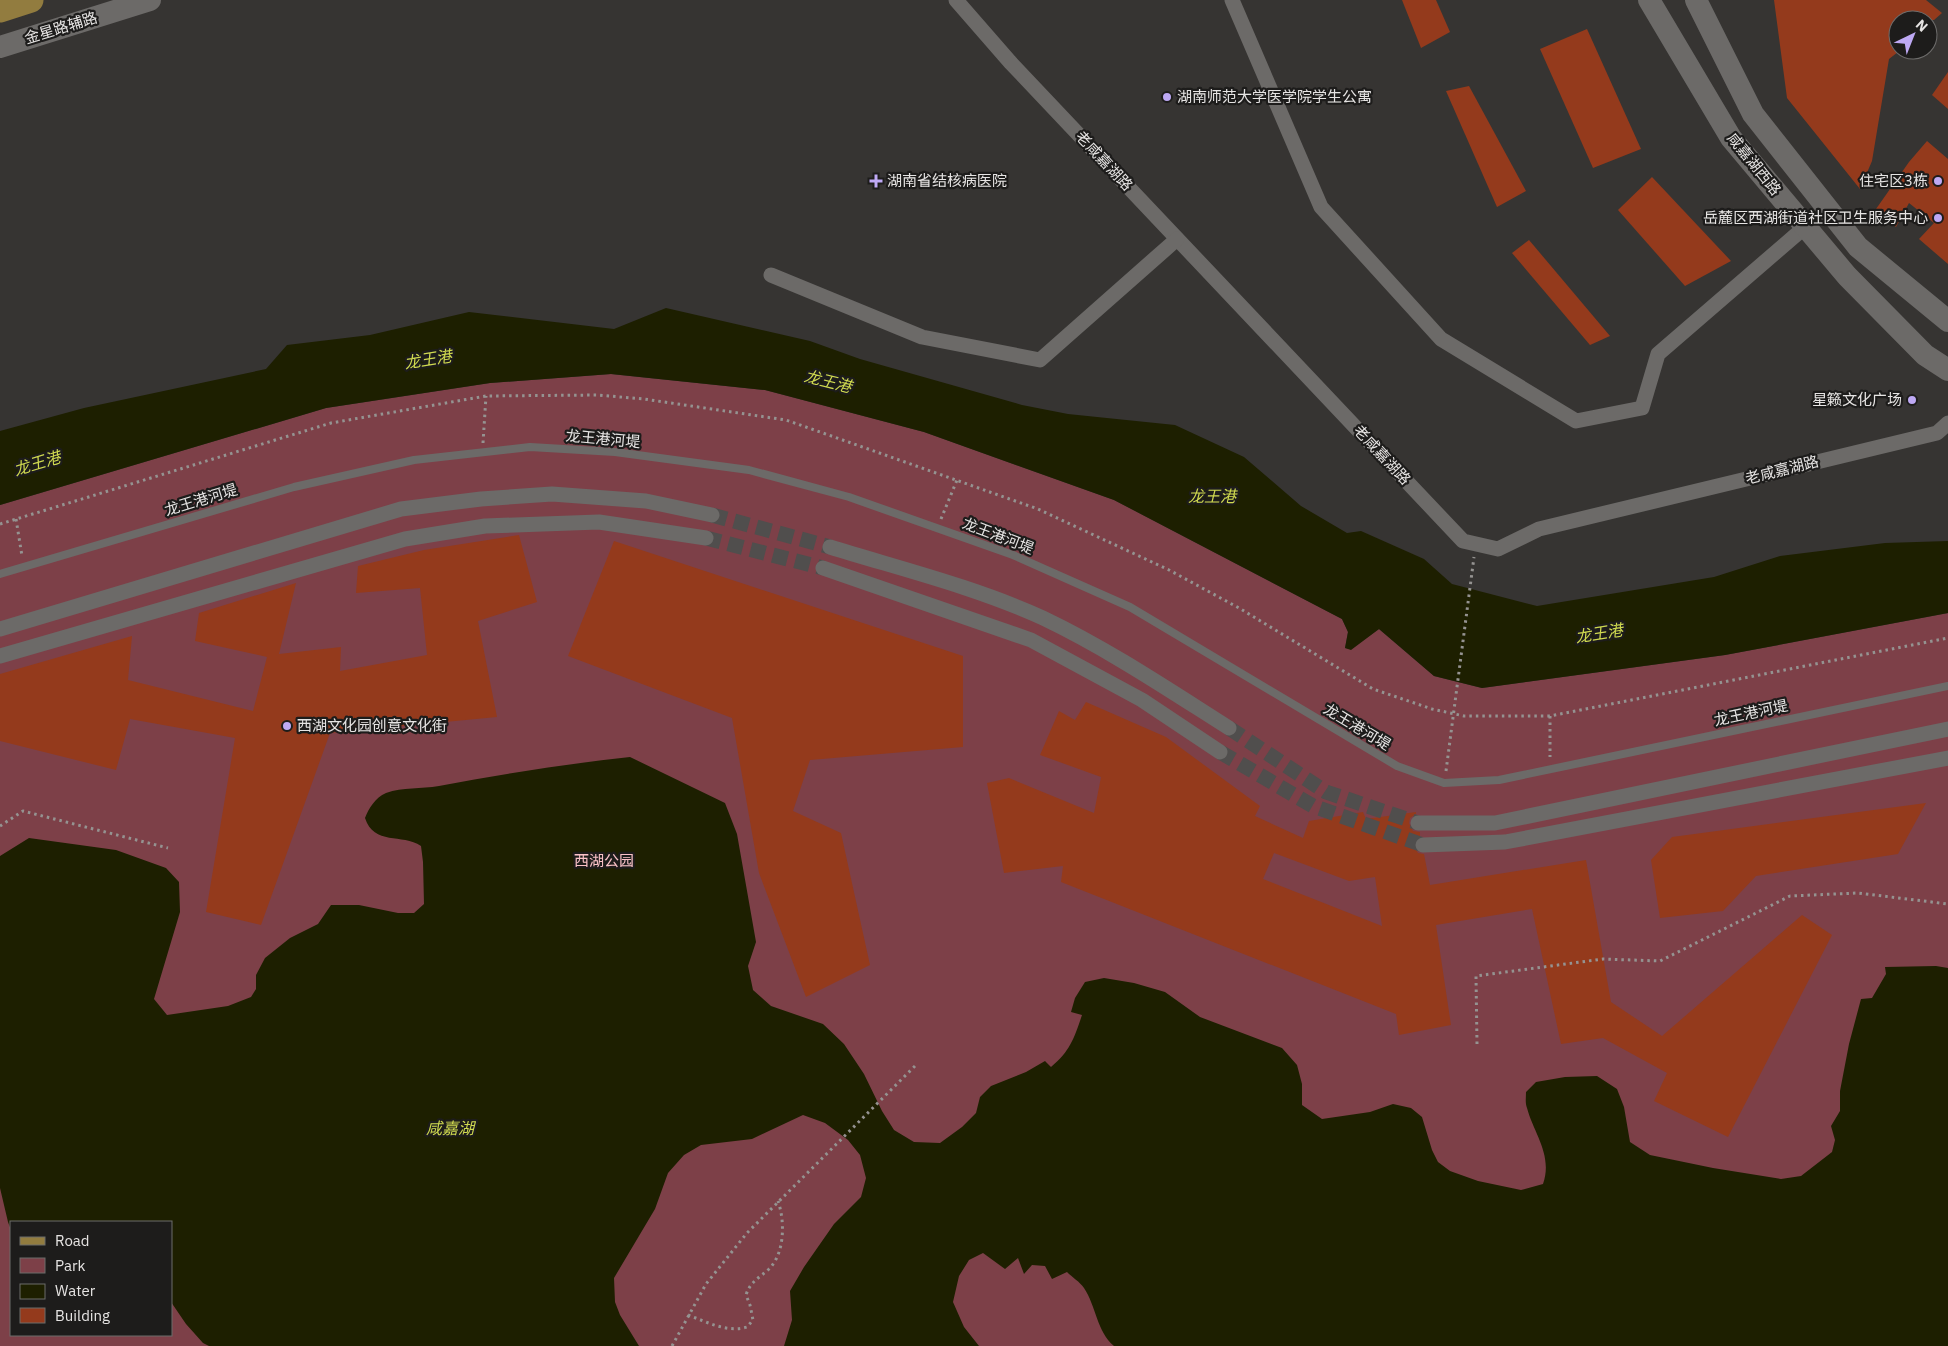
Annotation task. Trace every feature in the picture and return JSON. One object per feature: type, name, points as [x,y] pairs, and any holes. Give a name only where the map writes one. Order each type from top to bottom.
[{"type":"main road","points":[[0,10],[31,0]]},
{"type":"main road","name":"金星路辅路","points":[[0,47],[150,0]]},
{"type":"main road","name":"咸嘉湖西路","points":[[1649,0],[1731,138],[1846,276],[1925,355],[1948,370]]},
{"type":"main road","name":"咸嘉湖西路","points":[[1696,0],[1753,114],[1858,247],[1948,321]]},
{"type":"street","name":"老咸嘉湖路","points":[[956,0],[1010,62],[1463,541],[1498,549],[1539,529],[1937,432],[1948,423]]},
{"type":"street","points":[[1232,0],[1321,207],[1441,339],[1576,421],[1642,408],[1658,354],[1805,227]]},
{"type":"street","points":[[771,275],[922,337],[1040,360],[1177,239]]},
{"type":"street","points":[[0,629],[401,509],[482,498],[552,494],[646,501],[712,514]]},
{"type":"street","points":[[0,656],[396,542],[431,534],[484,526],[599,522],[706,538]]},
{"type":"street","points":[[830,547],[978,592],[1043,618],[1118,657],[1229,728]]},
{"type":"street","points":[[823,568],[1031,640],[1142,700],[1220,752]]},
{"type":"street","points":[[1418,822],[1495,823],[1948,729]]},
{"type":"street","points":[[1423,846],[1505,842],[1948,758]]},
{"type":"lane","name":"龙王港河堤","points":[[0,574],[294,487],[414,460],[530,447],[614,452],[749,470],[849,497],[1013,555],[1130,607],[1397,766],[1444,783],[1499,780],[1948,686]]},
{"type":"path","points":[[482,452],[486,396]]},
{"type":"path","points":[[937,528],[957,480]]},
{"type":"path","points":[[16,519],[23,568]]},
{"type":"path","points":[[1444,783],[1473,562]]},
{"type":"path","points":[[1550,716],[1550,769]]},
{"type":"path","points":[[0,826],[23,811],[168,848]]},
{"type":"path","points":[[1477,1044],[1476,976],[1603,959],[1660,961],[1790,896],[1858,893],[1948,904]]},
{"type":"path","points":[[672,1346],[712,1276],[747,1232],[915,1066]]},
{"type":"path","points":[[688,1315],[721,1327],[737,1330],[747,1328],[753,1320],[746,1295],[748,1286],[770,1268],[778,1253],[782,1233],[782,1212],[778,1201]]},
{"type":"green space","name":"西湖公园","points":[[611,374],[765,390],[924,432],[1114,500],[1342,619],[1348,632],[1345,648],[1351,649],[1379,629],[1434,676],[1482,688],[1725,655],[1948,613],[1948,1346],[0,1346],[0,505],[326,408],[490,383]]},
{"type":"water","name":"龙王港","points":[[666,308],[810,341],[860,359],[1022,405],[1068,414],[1175,425],[1244,457],[1301,506],[1347,533],[1361,531],[1424,559],[1452,584],[1537,606],[1714,577],[1780,556],[1885,543],[1948,541],[1948,613],[1725,655],[1482,688],[1434,676],[1379,629],[1351,650],[1345,648],[1348,632],[1342,619],[1114,500],[924,432],[765,390],[611,374],[490,383],[326,408],[0,505],[0,431],[84,408],[266,369],[287,345],[370,335],[469,312],[614,329]]},
{"type":"water","name":"咸嘉湖","points":[[630,757],[725,803],[737,834],[756,942],[748,966],[753,990],[771,1006],[823,1024],[844,1044],[864,1074],[882,1111],[894,1130],[914,1142],[940,1143],[962,1127],[976,1113],[980,1097],[991,1086],[1026,1072],[1045,1061],[1051,1067],[1067,1050],[1074,1038],[1082,1015],[1071,1012],[1075,998],[1085,982],[1104,978],[1134,983],[1165,992],[1200,1017],[1282,1048],[1297,1065],[1302,1084],[1302,1105],[1322,1119],[1370,1112],[1393,1104],[1411,1108],[1422,1117],[1432,1150],[1438,1162],[1450,1171],[1478,1181],[1521,1190],[1543,1184],[1546,1164],[1526,1106],[1526,1092],[1536,1082],[1565,1077],[1597,1076],[1617,1089],[1624,1107],[1630,1142],[1650,1155],[1781,1179],[1801,1176],[1832,1152],[1835,1140],[1831,1126],[1840,1111],[1840,1091],[1849,1044],[1861,999],[1872,998],[1886,974],[1885,967],[1936,966],[1948,968],[1948,1346],[1114,1346],[1104,1334],[1084,1288],[1067,1272],[1052,1279],[1045,1266],[1032,1265],[1024,1274],[1018,1258],[1005,1269],[983,1253],[969,1260],[959,1276],[953,1302],[964,1327],[979,1346],[784,1346],[792,1320],[790,1291],[834,1224],[861,1197],[866,1178],[860,1155],[848,1140],[825,1123],[803,1115],[752,1139],[701,1145],[684,1155],[668,1173],[655,1209],[614,1278],[615,1302],[620,1315],[639,1346],[209,1346],[203,1343],[186,1324],[172,1303],[172,1221],[10,1221],[10,1227],[0,1188],[0,856],[29,838],[116,850],[166,868],[179,882],[180,912],[154,999],[167,1015],[228,1006],[251,997],[256,989],[256,975],[265,958],[290,938],[318,924],[331,905],[359,905],[398,913],[414,913],[424,904],[421,846],[414,842],[382,836],[369,827],[365,818],[373,804],[382,795],[399,790],[439,786]]},
{"type":"building","points":[[1402,0],[1436,0],[1450,32],[1421,48]]},
{"type":"building","points":[[1774,0],[1926,0],[1942,13],[1938,16],[1938,10],[1888,10],[1889,60],[1872,161],[1860,189],[1787,98]]},
{"type":"building","points":[[1587,29],[1641,149],[1593,168],[1540,49]]},
{"type":"building","points":[[1948,72],[1948,109],[1932,95]]},
{"type":"building","points":[[1469,86],[1526,191],[1497,207],[1446,91]]},
{"type":"building","name":"岳麓区西湖街道社区卫生服务中心","points":[[1927,141],[1948,159],[1948,264],[1919,239],[1934,223],[1909,203],[1896,227],[1876,209],[1909,162]]},
{"type":"building","points":[[1652,177],[1731,261],[1685,286],[1618,210]]},
{"type":"building","points":[[1529,240],[1610,336],[1590,345],[1512,253]]},
{"type":"building","name":"西湖文化园创意文化街","points":[[519,535],[537,602],[478,621],[497,717],[330,733],[261,925],[206,912],[235,738],[130,719],[116,770],[0,741],[0,674],[132,636],[128,680],[253,711],[267,657],[195,641],[199,613],[296,583],[279,654],[341,647],[340,671],[427,655],[420,588],[356,593],[358,566],[424,550]]},
{"type":"building","points":[[614,541],[963,656],[963,747],[810,760],[793,811],[841,833],[870,965],[806,997],[759,873],[732,718],[568,656]]},
{"type":"building","points":[[1086,702],[1166,737],[1260,806],[1255,816],[1303,838],[1309,821],[1363,812],[1366,819],[1416,812],[1410,818],[1409,823],[1413,831],[1420,832],[1420,836],[1415,840],[1414,846],[1418,853],[1424,854],[1430,885],[1586,860],[1611,1002],[1662,1036],[1802,915],[1832,935],[1728,1137],[1654,1101],[1667,1073],[1603,1038],[1561,1044],[1532,909],[1436,925],[1451,1025],[1399,1035],[1396,1014],[1061,882],[1063,866],[1004,873],[987,783],[1009,778],[1094,813],[1101,777],[1040,755],[1059,711],[1075,720]],"holes":[[[1274,853],[1349,881],[1375,877],[1382,926],[1263,879]]]},
{"type":"building","points":[[1926,803],[1898,854],[1756,876],[1723,911],[1660,918],[1651,860],[1672,837]]},
{"type":"tunnel","points":[[712,515],[830,547]]},
{"type":"tunnel","points":[[706,538],[823,568]]},
{"type":"tunnel","points":[[1229,728],[1326,792],[1418,823]]},
{"type":"tunnel","points":[[1220,752],[1313,806],[1423,845]]},
{"type":"place","name":"湖南师范大学医学院学生公寓","points":[[1167,97]]},
{"type":"place","name":"湖南省结核病医院","points":[[876,181]]},
{"type":"place","name":"住宅区3栋","points":[[1938,181]]},
{"type":"place","name":"岳麓区西湖街道社区卫生服务中心","points":[[1938,218]]},
{"type":"place","name":"星籁文化广场","points":[[1912,400]]},
{"type":"place","name":"西湖文化园创意文化街","points":[[287,726]]}]
